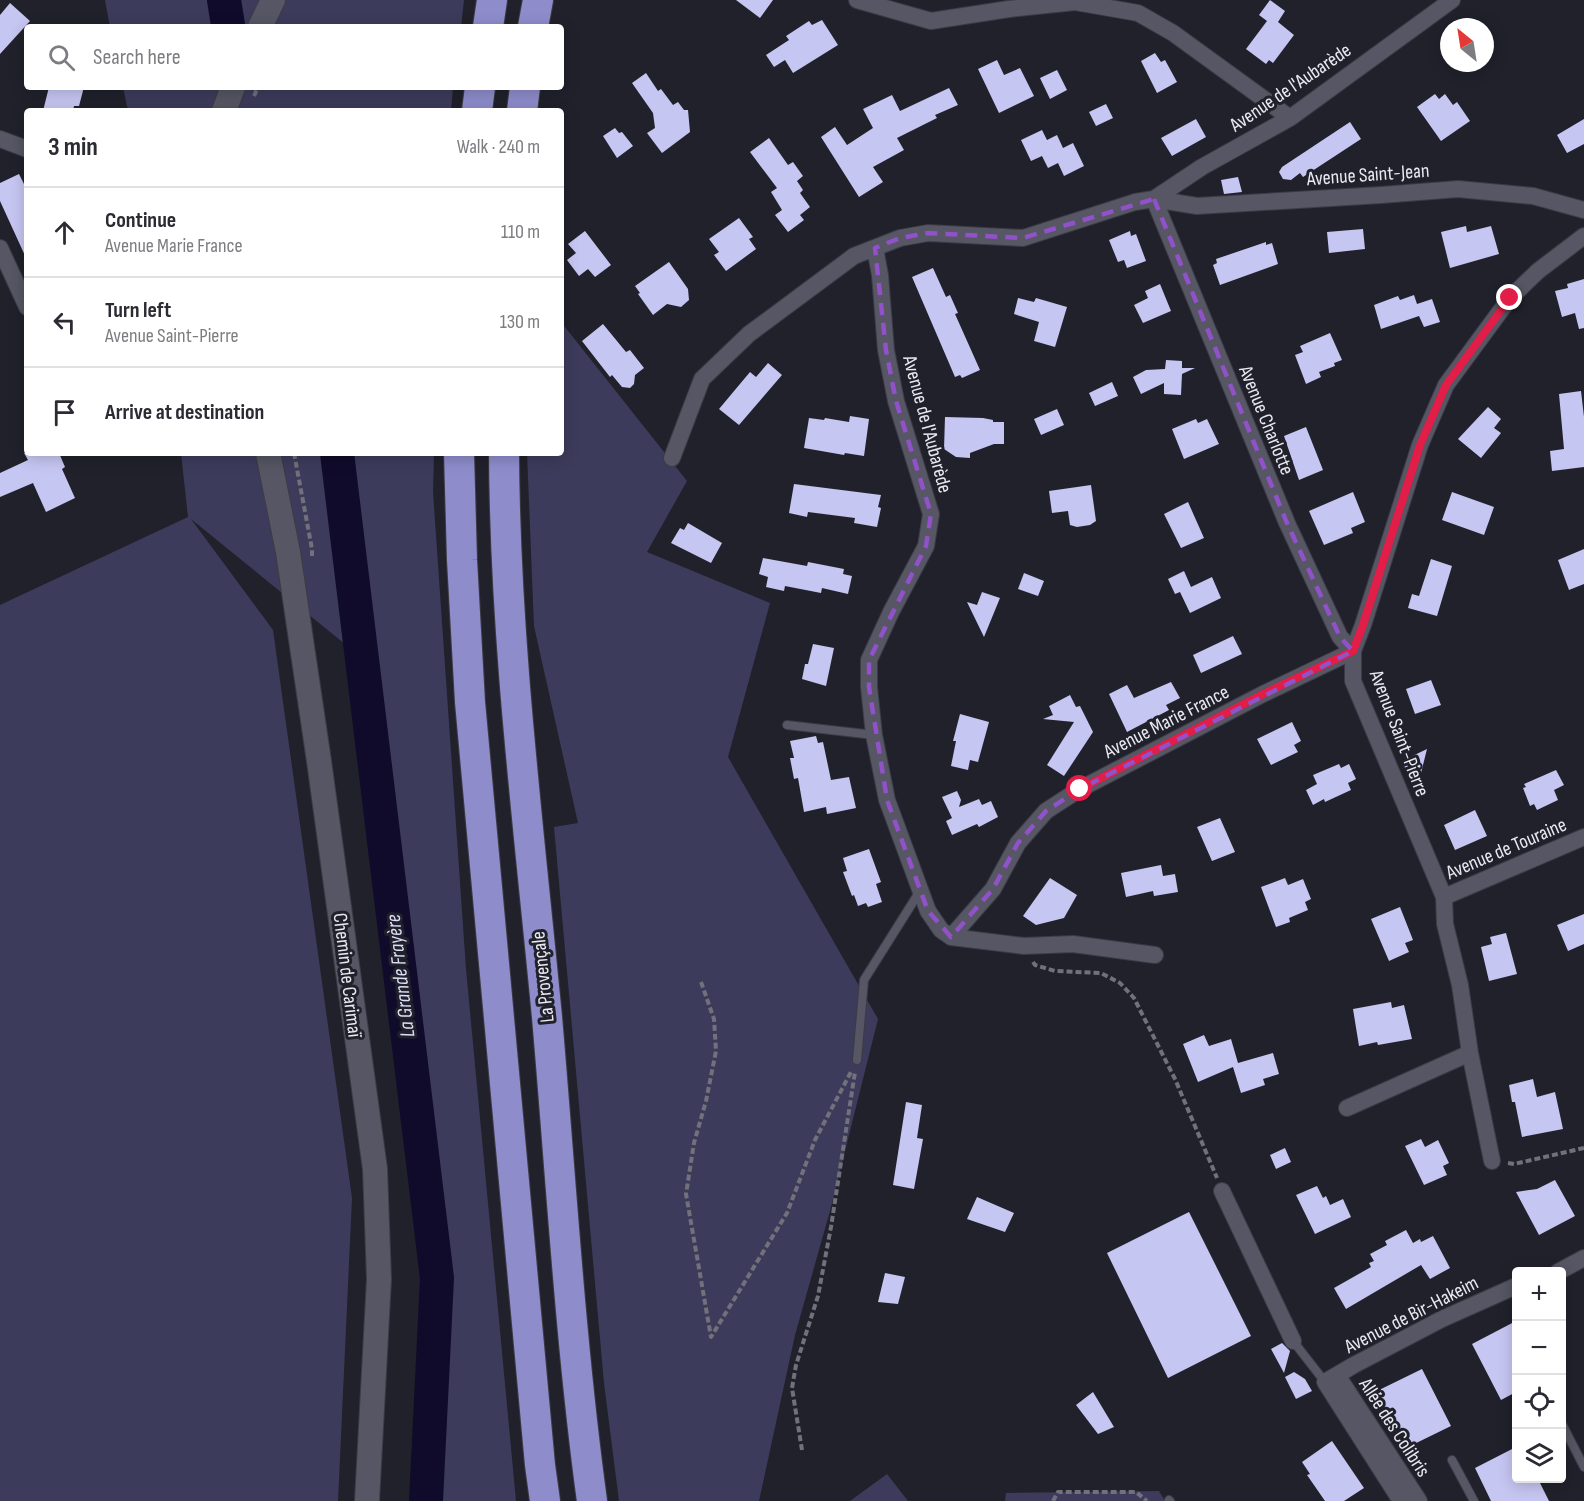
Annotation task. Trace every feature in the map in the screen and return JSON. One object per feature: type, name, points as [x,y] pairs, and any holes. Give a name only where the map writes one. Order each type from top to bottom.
[{"type":"highway","points":[[488,24],[492,0]]},
{"type":"highway","points":[[534,24],[538,0]]},
{"type":"highway","points":[[477,108],[480,90]]},
{"type":"highway","points":[[522,108],[525,90]]},
{"type":"highway","points":[[459,456],[470,702],[545,1501]]},
{"type":"highway","name":"La Provençale","points":[[504,456],[504,524],[520,760],[546,1017],[569,1296],[592,1501]]},
{"type":"street","points":[[261,24],[273,0]]},
{"type":"street","points":[[857,0],[931,21],[1074,2],[1138,14],[1173,33],[1290,118]]},
{"type":"street","name":"Avenue de l'Aubarède","points":[[951,937],[941,930],[928,911],[887,800],[874,735],[868,687],[869,660],[926,546],[931,514],[894,391],[886,350],[880,275],[875,248],[900,238],[928,233],[1023,238],[1135,202],[1154,199],[1202,167],[1290,118],[1452,0]]},
{"type":"street","points":[[225,108],[232,90]]},
{"type":"street","points":[[0,139],[24,148]]},
{"type":"street","name":"Avenue Saint-Jean","points":[[1154,199],[1197,206],[1458,189],[1533,196],[1584,210]]},
{"type":"street","name":"Avenue Charlotte","points":[[1154,199],[1287,523],[1340,637],[1353,651]]},
{"type":"street","name":"Avenue Saint-Pierre","points":[[1492,1161],[1470,1053],[1460,985],[1445,924],[1444,897],[1353,681],[1353,651],[1420,445],[1446,385],[1510,298],[1538,271],[1584,236]]},
{"type":"street","points":[[0,248],[24,301]]},
{"type":"street","points":[[672,458],[702,379],[749,334],[854,256],[875,248]]},
{"type":"street","name":"Chemin de Carimaï","points":[[269,456],[288,552],[375,1169],[379,1279],[367,1501]]},
{"type":"street","name":"Avenue Marie France","points":[[951,937],[993,889],[1018,843],[1046,811],[1080,789],[1353,651]]},
{"type":"street","name":"Avenue de Touraine","points":[[1444,897],[1584,837]]},
{"type":"street","points":[[951,937],[1024,946],[1073,944],[1155,955]]},
{"type":"street","points":[[1347,1108],[1470,1053]]},
{"type":"street","points":[[1222,1191],[1293,1341]]},
{"type":"street","points":[[1566,1268],[1584,1258]]},
{"type":"street","name":"Avenue de Bir-Hakeim","points":[[1331,1379],[1442,1319],[1512,1288]]},
{"type":"street","points":[[1331,1379],[1401,1501]]},
{"type":"street","name":"Allée des Colibris","points":[[1331,1379],[1419,1501]]},
{"type":"lane","points":[[787,725],[874,735]]},
{"type":"lane","points":[[857,1060],[864,980],[921,890]]},
{"type":"lane","points":[[1293,1341],[1331,1379]]},
{"type":"lane","points":[[1565,1429],[1584,1467]]},
{"type":"lane","points":[[1452,1460],[1474,1501]]},
{"type":"path","points":[[1024,946],[1035,965],[1055,970],[1101,973],[1120,983],[1134,998],[1175,1078],[1222,1191]]},
{"type":"path","points":[[701,982],[714,1019],[716,1051],[706,1101],[694,1143],[686,1194],[711,1337],[787,1213],[815,1140],[857,1060]]},
{"type":"path","points":[[802,1450],[792,1388],[796,1365],[818,1296],[857,1060]]},
{"type":"path","points":[[1492,1161],[1514,1164],[1584,1148]]},
{"type":"path","points":[[1053,1501],[1058,1492],[1109,1491],[1136,1492],[1147,1501]]},
{"type":"highlighted area","points":[[1154,199],[1287,523],[1340,637],[1353,651],[1080,789],[1046,811],[1018,843],[993,889],[951,937],[928,911],[887,800],[869,687],[869,660],[926,546],[931,514],[896,401],[886,350],[875,248],[900,238],[928,233],[1023,238]]},
{"type":"shaded area","points":[[105,0],[464,0],[461,24],[109,24]]},
{"type":"shaded area","points":[[124,90],[453,90],[451,108],[127,108]]},
{"type":"shaded area","points":[[564,326],[687,481],[647,552],[770,603],[728,757],[878,1019],[830,1211],[795,1335],[759,1501],[619,1501],[604,1383],[554,827],[578,823],[534,626],[527,456],[564,456]]},
{"type":"shaded area","points":[[181,456],[434,456],[433,492],[466,969],[516,1501],[434,1501],[444,1236],[372,666],[191,519],[273,630],[352,1198],[338,1501],[0,1501],[0,605],[188,517]]},
{"type":"shaded area","points":[[887,1474],[908,1501],[850,1501]]},
{"type":"shaded area","points":[[1159,1491],[1165,1501],[1005,1501],[1006,1493]]},
{"type":"building","points":[[736,0],[773,0],[760,18]]},
{"type":"building","points":[[1270,0],[1285,11],[1278,22],[1294,35],[1273,63],[1269,60],[1266,64],[1246,49],[1267,21],[1259,15]]},
{"type":"building","points":[[10,3],[30,21],[24,24],[24,28],[0,54],[0,15]]},
{"type":"building","points":[[822,20],[838,45],[793,73],[785,60],[774,67],[766,55],[789,40],[786,36],[809,21],[812,25]]},
{"type":"building","points":[[1155,53],[1161,62],[1165,60],[1177,82],[1157,93],[1141,61]]},
{"type":"building","points":[[997,60],[1004,75],[1020,68],[1034,96],[999,113],[978,69]]},
{"type":"building","points":[[1057,70],[1067,90],[1050,99],[1040,78]]},
{"type":"building","points":[[646,73],[658,91],[661,89],[673,105],[678,102],[684,110],[688,110],[690,132],[662,153],[647,133],[655,128],[653,113],[632,83]]},
{"type":"building","points":[[949,88],[958,105],[935,115],[937,118],[897,138],[904,150],[873,167],[883,182],[859,197],[821,137],[835,127],[847,145],[873,128],[863,109],[892,95],[900,111]]},
{"type":"building","points":[[48,90],[83,90],[79,106],[44,108]]},
{"type":"building","points":[[1435,94],[1439,99],[1445,94],[1453,105],[1457,102],[1470,121],[1441,141],[1417,107]]},
{"type":"building","points":[[1106,104],[1113,118],[1096,126],[1089,112]]},
{"type":"building","points":[[1196,119],[1206,137],[1172,156],[1161,138]]},
{"type":"building","points":[[1584,119],[1584,144],[1567,153],[1557,135]]},
{"type":"building","points":[[1350,122],[1361,139],[1303,177],[1300,173],[1291,180],[1283,179],[1279,172],[1282,167]]},
{"type":"building","points":[[615,128],[619,133],[622,132],[633,146],[617,158],[603,136]]},
{"type":"building","points":[[1042,130],[1047,140],[1057,135],[1063,148],[1073,143],[1084,166],[1064,176],[1058,163],[1048,168],[1042,156],[1031,161],[1021,140]]},
{"type":"building","points":[[769,138],[788,165],[793,162],[803,176],[797,181],[803,190],[800,193],[810,207],[800,215],[804,220],[788,232],[775,215],[782,210],[771,192],[777,188],[750,152]]},
{"type":"building","points":[[19,174],[24,184],[24,253],[0,201],[0,183]]},
{"type":"building","points":[[1238,177],[1242,192],[1224,194],[1221,180]]},
{"type":"building","points":[[739,218],[753,237],[749,239],[756,249],[726,271],[714,255],[719,252],[709,239]]},
{"type":"building","points":[[1466,226],[1467,232],[1491,226],[1499,254],[1450,268],[1441,232]]},
{"type":"building","points":[[1363,229],[1365,249],[1329,253],[1327,232]]},
{"type":"building","points":[[585,231],[611,265],[595,277],[588,269],[579,276],[567,260],[576,253],[568,244]]},
{"type":"building","points":[[1130,231],[1131,236],[1136,234],[1146,261],[1127,268],[1124,260],[1118,262],[1109,240]]},
{"type":"building","points":[[1266,242],[1266,245],[1272,243],[1278,264],[1220,285],[1213,265],[1217,263],[1216,259]]},
{"type":"building","points":[[669,262],[688,289],[689,300],[681,307],[667,304],[653,315],[635,286]]},
{"type":"building","points":[[933,268],[946,297],[950,295],[958,313],[955,314],[980,370],[962,378],[960,375],[955,377],[912,277]]},
{"type":"building","points":[[1584,279],[1584,328],[1579,329],[1575,313],[1562,317],[1555,291],[1568,288],[1567,284]]},
{"type":"building","points":[[1160,284],[1171,311],[1143,323],[1134,305],[1148,298],[1145,291]]},
{"type":"building","points":[[1414,295],[1417,304],[1432,299],[1440,322],[1424,327],[1419,316],[1381,329],[1374,305],[1398,296],[1400,300]]},
{"type":"building","points":[[1018,298],[1034,302],[1036,298],[1067,307],[1055,347],[1034,341],[1039,322],[1014,314]]},
{"type":"building","points":[[603,324],[626,352],[630,350],[644,368],[635,375],[634,384],[630,388],[622,387],[612,375],[610,377],[582,341]]},
{"type":"building","points":[[1330,333],[1342,360],[1334,363],[1335,366],[1319,372],[1321,377],[1306,384],[1295,355],[1303,352],[1300,346]]},
{"type":"building","points":[[1166,360],[1182,361],[1182,368],[1195,368],[1182,374],[1181,395],[1164,394],[1164,383],[1141,394],[1133,377],[1146,370],[1165,369]]},
{"type":"building","points":[[768,363],[782,375],[739,425],[719,409],[750,372],[756,377]]},
{"type":"building","points":[[1112,382],[1118,396],[1095,406],[1089,393]]},
{"type":"building","points":[[1581,391],[1584,417],[1584,467],[1552,471],[1550,451],[1564,449],[1559,394]]},
{"type":"building","points":[[1488,407],[1501,419],[1494,428],[1501,433],[1481,458],[1458,439]]},
{"type":"building","points":[[1057,409],[1064,425],[1041,435],[1034,419]]},
{"type":"building","points":[[850,416],[869,419],[864,456],[804,448],[809,418],[849,422]]},
{"type":"building","points":[[945,417],[983,418],[993,420],[993,422],[1004,422],[1004,444],[994,444],[970,453],[970,458],[956,457],[944,449]]},
{"type":"building","points":[[1196,419],[1198,423],[1207,419],[1219,444],[1184,459],[1172,429]]},
{"type":"building","points":[[1306,427],[1323,470],[1299,480],[1284,436]]},
{"type":"building","points":[[26,456],[60,456],[65,467],[62,469],[75,498],[46,512],[33,483],[0,497],[0,473],[28,460]]},
{"type":"building","points":[[794,484],[881,495],[877,527],[854,523],[855,518],[808,512],[807,517],[789,513]]},
{"type":"building","points":[[1091,485],[1096,521],[1090,525],[1077,527],[1070,525],[1068,511],[1052,513],[1049,491]]},
{"type":"building","points":[[1353,492],[1365,522],[1351,528],[1353,533],[1324,545],[1309,511]]},
{"type":"building","points":[[1452,492],[1494,507],[1484,535],[1442,520]]},
{"type":"building","points":[[1188,502],[1204,538],[1181,548],[1164,514]]},
{"type":"building","points":[[688,523],[722,543],[711,563],[671,543],[680,528],[684,530]]},
{"type":"building","points":[[1584,549],[1584,584],[1569,590],[1558,560]]},
{"type":"building","points":[[763,558],[807,566],[808,562],[844,569],[843,574],[852,576],[848,594],[822,588],[821,593],[785,586],[784,591],[766,587],[768,577],[759,574]]},
{"type":"building","points":[[1431,559],[1452,566],[1437,616],[1408,608],[1412,594],[1419,596]]},
{"type":"building","points":[[1184,571],[1191,587],[1212,577],[1221,598],[1190,613],[1180,592],[1175,594],[1168,579]]},
{"type":"building","points":[[1024,573],[1044,581],[1038,596],[1018,589]]},
{"type":"building","points":[[982,592],[1000,598],[984,637],[967,602],[977,605]]},
{"type":"building","points":[[1233,636],[1242,654],[1201,673],[1193,655]]},
{"type":"building","points":[[813,644],[834,648],[826,686],[802,679]]},
{"type":"building","points":[[1431,680],[1441,705],[1415,714],[1406,689]]},
{"type":"building","points":[[1171,682],[1180,698],[1166,705],[1169,710],[1127,732],[1109,694],[1127,685],[1134,698]]},
{"type":"building","points":[[1070,695],[1076,707],[1080,706],[1093,732],[1064,776],[1047,765],[1074,722],[1043,719],[1053,715],[1049,706]]},
{"type":"building","points":[[960,714],[989,722],[978,762],[970,760],[968,770],[951,766],[956,741],[953,741]]},
{"type":"building","points":[[1292,722],[1301,741],[1294,745],[1298,752],[1271,765],[1257,739]]},
{"type":"building","points":[[816,736],[818,743],[823,742],[831,780],[849,777],[856,808],[827,814],[826,807],[804,812],[798,778],[794,779],[790,758],[794,758],[790,741]]},
{"type":"building","points":[[1427,749],[1416,793],[1402,761]]},
{"type":"building","points":[[1339,764],[1341,768],[1349,764],[1356,779],[1348,783],[1351,790],[1313,805],[1306,790],[1317,784],[1313,775]]},
{"type":"building","points":[[1556,770],[1564,785],[1554,790],[1558,800],[1537,810],[1534,804],[1530,806],[1523,788],[1526,787],[1524,784]]},
{"type":"building","points":[[957,791],[961,800],[959,807],[979,799],[982,805],[991,801],[998,817],[979,827],[977,824],[952,835],[946,821],[952,818],[942,797]]},
{"type":"building","points":[[1475,810],[1487,836],[1455,850],[1444,825]]},
{"type":"building","points":[[1220,818],[1235,852],[1212,861],[1197,827]]},
{"type":"building","points":[[869,849],[881,882],[876,884],[882,902],[868,907],[866,903],[858,906],[843,872],[847,871],[843,858]]},
{"type":"building","points":[[1161,865],[1163,876],[1175,874],[1178,892],[1154,896],[1153,891],[1126,897],[1121,873]]},
{"type":"building","points":[[1050,878],[1077,895],[1064,918],[1036,925],[1023,916]]},
{"type":"building","points":[[1285,878],[1288,885],[1303,879],[1311,899],[1305,902],[1308,910],[1289,918],[1290,922],[1276,927],[1261,887]]},
{"type":"building","points":[[1400,907],[1413,940],[1405,943],[1409,952],[1389,961],[1371,919]]},
{"type":"building","points":[[1584,914],[1584,944],[1568,951],[1557,925]]},
{"type":"building","points":[[1506,933],[1517,974],[1489,981],[1481,947],[1492,944],[1490,937]]},
{"type":"building","points":[[1391,1002],[1392,1008],[1404,1005],[1412,1039],[1359,1046],[1353,1009]]},
{"type":"building","points":[[1204,1035],[1209,1046],[1231,1039],[1238,1063],[1273,1053],[1279,1074],[1263,1079],[1265,1085],[1241,1093],[1233,1067],[1198,1082],[1183,1044]]},
{"type":"building","points":[[1533,1079],[1537,1097],[1555,1092],[1563,1129],[1522,1137],[1509,1085]]},
{"type":"building","points":[[906,1102],[922,1105],[917,1138],[923,1139],[914,1189],[893,1185]]},
{"type":"building","points":[[1421,1139],[1425,1147],[1438,1140],[1449,1163],[1443,1166],[1447,1175],[1424,1185],[1405,1146]]},
{"type":"building","points":[[1285,1148],[1291,1162],[1276,1169],[1270,1155]]},
{"type":"building","points":[[1555,1180],[1575,1216],[1539,1235],[1516,1192],[1537,1189]]},
{"type":"building","points":[[1317,1186],[1323,1198],[1326,1196],[1330,1205],[1343,1199],[1351,1217],[1315,1234],[1296,1195]]},
{"type":"building","points":[[977,1197],[1014,1213],[1005,1232],[967,1219]]},
{"type":"building","points":[[1189,1212],[1251,1336],[1168,1378],[1107,1253]]},
{"type":"building","points":[[1406,1230],[1413,1243],[1433,1236],[1450,1268],[1430,1279],[1421,1265],[1346,1309],[1334,1288],[1371,1267],[1369,1263],[1374,1261],[1370,1254],[1387,1245],[1385,1241]]},
{"type":"building","points":[[885,1273],[905,1277],[898,1304],[878,1302]]},
{"type":"building","points":[[1512,1323],[1512,1394],[1501,1400],[1472,1344]]},
{"type":"building","points":[[1282,1343],[1290,1351],[1284,1373],[1271,1349]]},
{"type":"building","points":[[1422,1369],[1451,1426],[1404,1449],[1375,1392]]},
{"type":"building","points":[[1294,1372],[1305,1379],[1312,1391],[1296,1399],[1285,1377]]},
{"type":"building","points":[[1093,1392],[1114,1427],[1098,1434],[1076,1405]]},
{"type":"building","points":[[1332,1441],[1364,1488],[1344,1501],[1325,1501],[1307,1475],[1310,1474],[1302,1462]]},
{"type":"building","points":[[1512,1449],[1512,1483],[1540,1483],[1549,1501],[1491,1501],[1475,1468]]},
{"type":"waterway","name":"La Grande Frayère","points":[[224,0],[228,24]]},
{"type":"waterway","name":"La Grande Frayère","points":[[337,456],[437,1278],[426,1501]]},
{"type":"route","points":[[1080,789],[1263,694],[1353,651],[1420,445],[1446,385],[1510,298]]}]
